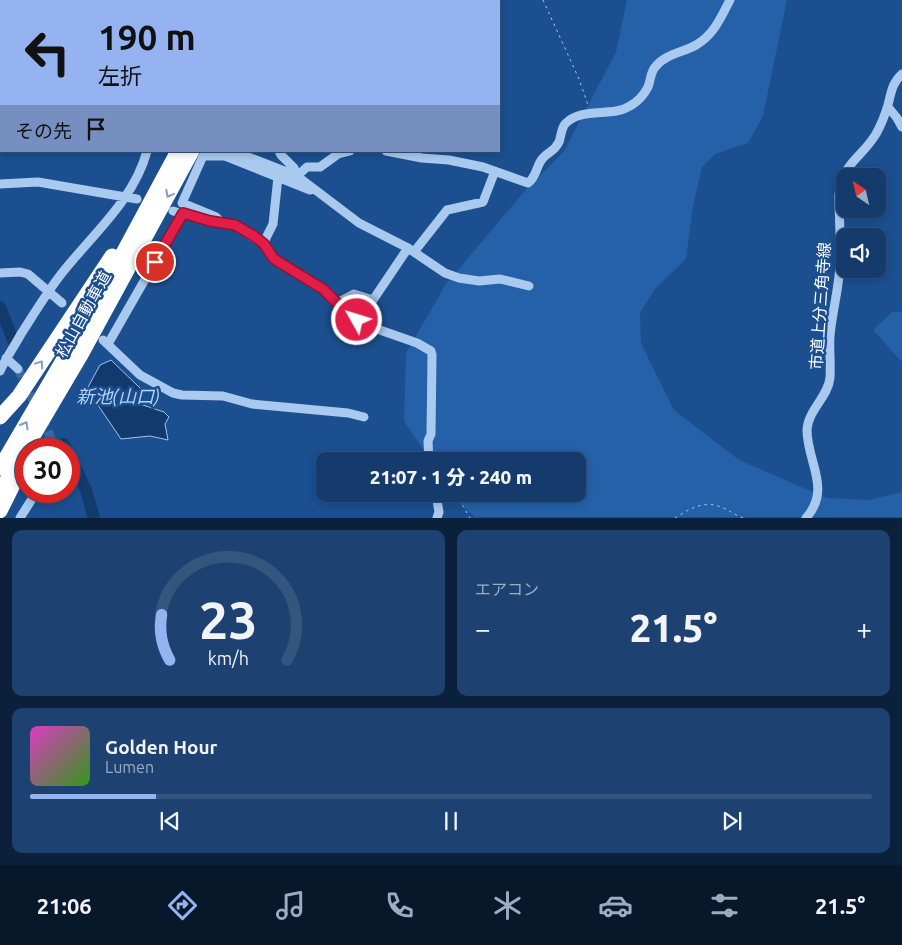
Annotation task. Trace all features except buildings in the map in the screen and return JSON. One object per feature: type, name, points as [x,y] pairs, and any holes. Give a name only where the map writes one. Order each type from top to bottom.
[{"type":"highway","points":[[0,417],[19,396],[111,257],[170,152]]},
{"type":"highway","name":"松山自動車道","points":[[0,468],[92,309],[177,152]]},
{"type":"highway","name":"松山自動車道","points":[[0,492],[82,352],[191,152]]},
{"type":"highway","points":[[38,438],[82,352]]},
{"type":"highway","points":[[1,510],[15,481]]},
{"type":"street","points":[[391,152],[483,167],[528,183],[533,180],[543,158],[552,152],[558,144],[564,125],[590,113],[621,110],[641,98],[656,65],[669,56],[696,45],[708,37],[716,28],[730,0]]},
{"type":"street","name":"市道上分三角寺線","points":[[806,518],[816,504],[818,493],[817,478],[808,444],[807,430],[811,414],[830,379],[830,337],[840,263],[838,195],[850,164],[876,134],[888,107],[895,82],[902,74]]},
{"type":"street","points":[[888,107],[902,127]]},
{"type":"street","points":[[0,371],[6,358],[61,274],[125,197],[143,167],[147,152]]},
{"type":"street","points":[[238,152],[257,156],[297,176],[359,222],[411,250],[445,273],[459,278],[478,281],[500,279],[529,286]]},
{"type":"street","points":[[279,152],[281,156],[294,168],[297,176]]},
{"type":"street","points":[[297,176],[307,167],[320,166],[338,154],[346,152]]},
{"type":"street","points":[[222,222],[216,216],[182,203],[203,156],[225,156],[319,194]]},
{"type":"street","points":[[337,302],[354,294],[373,300],[411,250],[447,210],[483,202],[495,172]]},
{"type":"street","points":[[264,244],[273,224],[278,176]]},
{"type":"street","points":[[0,182],[38,182],[137,199]]},
{"type":"street","points":[[173,211],[210,221],[235,225],[264,244],[274,259],[323,289],[348,314],[376,329],[417,343],[431,351],[431,434],[428,441],[429,452]]},
{"type":"street","points":[[183,213],[106,342],[140,375],[173,393],[223,396],[252,404],[348,412],[364,417]]},
{"type":"street","points":[[0,274],[20,272],[28,274],[62,303]]},
{"type":"street","points":[[6,358],[18,369]]},
{"type":"street","points":[[437,502],[438,518]]},
{"type":"street","points":[[20,518],[29,503]]},
{"type":"path","points":[[543,0],[579,79],[590,113]]},
{"type":"path","points":[[461,502],[470,518]]},
{"type":"path","points":[[675,518],[688,509],[704,504],[720,506],[743,518]]},
{"type":"shaded area","points":[[627,0],[787,0],[763,116],[748,143],[715,154],[702,167],[693,206],[686,259],[655,289],[640,313],[641,343],[674,410],[739,460],[827,498],[869,500],[902,492],[902,517],[475,517],[458,502],[586,502],[586,452],[425,452],[404,421],[406,353],[446,284],[523,193],[564,151],[616,52]]},
{"type":"shaded area","points":[[892,312],[902,312],[902,362],[873,330]]},
{"type":"water","name":"新池(山口)","points":[[111,360],[140,388],[140,404],[164,412],[169,417],[165,424],[168,440],[150,436],[121,439],[87,389],[100,365]]},
{"type":"waterway","points":[[0,307],[13,340]]},
{"type":"waterway","points":[[80,477],[86,490],[94,518]]},
{"type":"tunnel","points":[[18,369],[36,407]]},
{"type":"tunnel","points":[[42,419],[51,438]]},
{"type":"route","points":[[155,262],[183,213],[210,221],[235,225],[264,244],[274,259],[323,289],[348,314],[357,320]]}]
